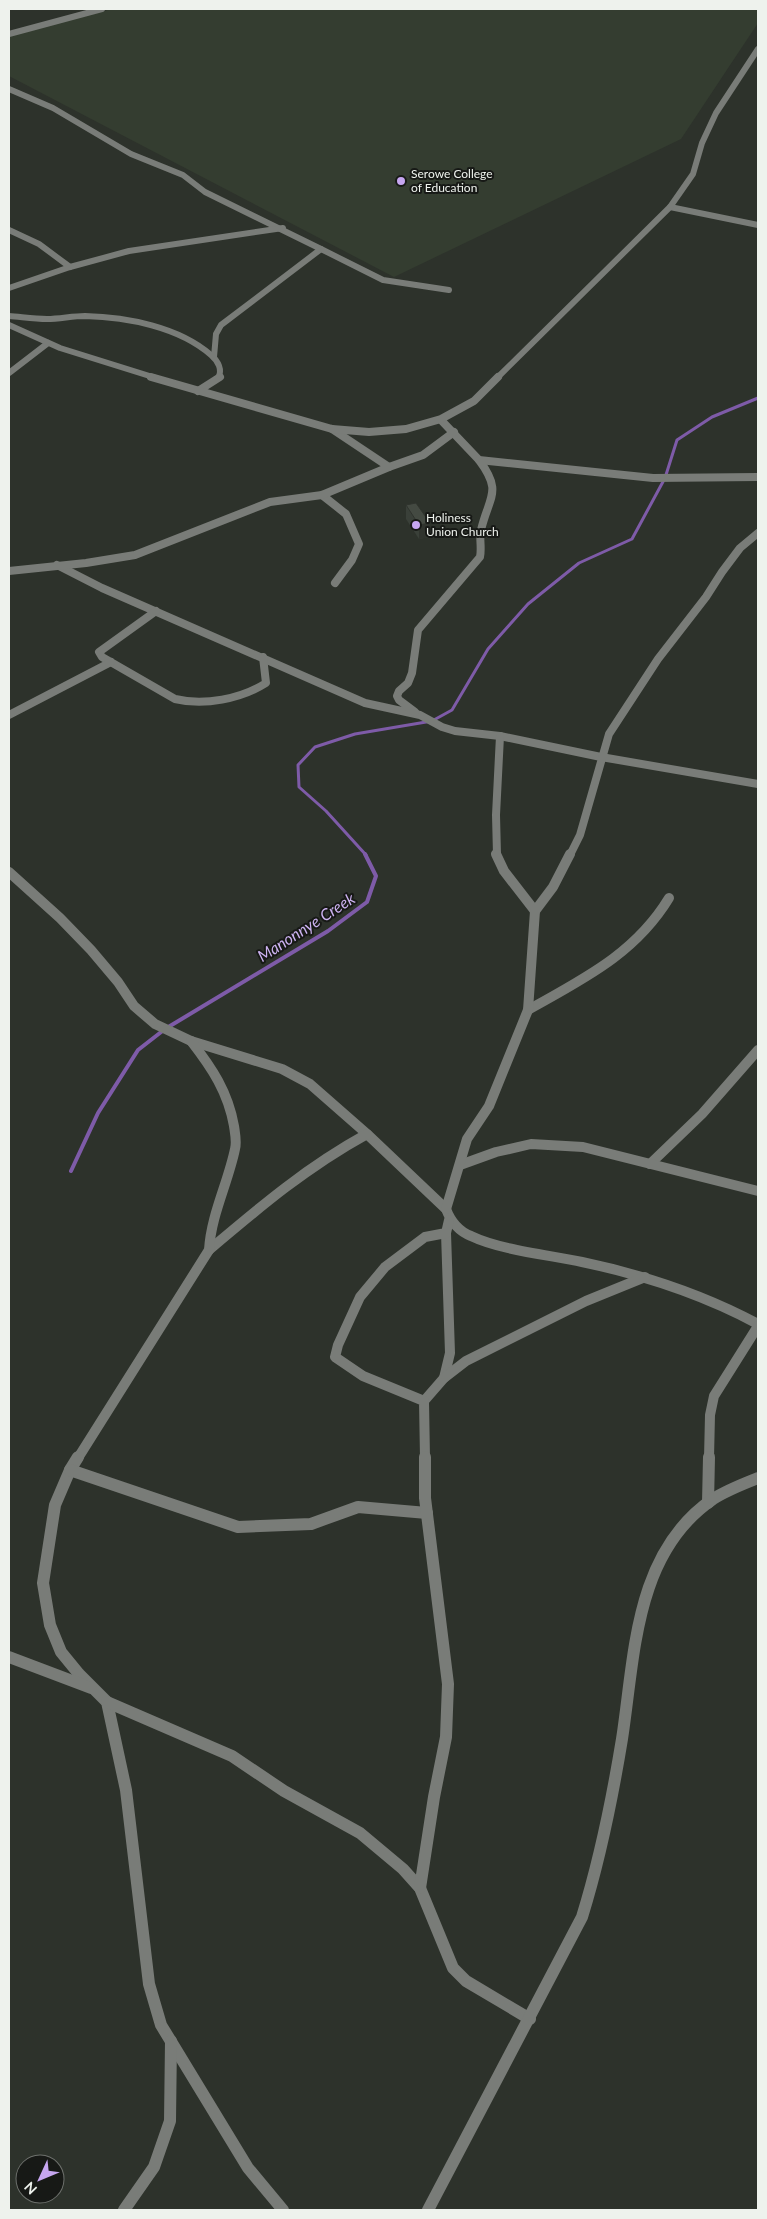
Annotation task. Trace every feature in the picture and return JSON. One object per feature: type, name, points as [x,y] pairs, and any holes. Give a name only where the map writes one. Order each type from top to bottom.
[{"type":"street","points":[[9,34],[102,9]]},
{"type":"street","points":[[9,325],[48,344],[198,391],[332,428],[362,432],[394,431],[441,420],[474,401],[670,207],[693,174],[702,143],[716,113],[758,49]]},
{"type":"street","points":[[9,89],[52,108],[131,154],[183,175],[206,192],[283,228],[383,280],[449,290]]},
{"type":"street","points":[[670,207],[758,225]]},
{"type":"street","points":[[9,288],[70,268],[150,247],[283,228]]},
{"type":"street","points":[[9,230],[39,244],[70,268]]},
{"type":"street","points":[[214,357],[216,334],[221,325],[321,249]]},
{"type":"street","points":[[9,316],[36,319],[83,316],[134,322],[178,334],[214,357],[220,368],[222,375],[198,391]]},
{"type":"street","points":[[9,373],[48,344]]},
{"type":"street","points":[[441,420],[479,460],[494,482],[494,489],[480,532],[482,548],[480,557],[418,630],[412,673],[408,683],[398,691],[397,696],[399,700],[420,715],[442,727],[455,731],[500,736],[601,757],[758,784]]},
{"type":"street","points":[[332,428],[390,468]]},
{"type":"street","points":[[9,571],[57,564],[86,563],[136,555],[270,502],[322,495],[413,460],[454,432]]},
{"type":"street","points":[[479,460],[653,478],[758,477]]},
{"type":"street","points":[[322,495],[346,514],[358,544],[352,560],[335,583]]},
{"type":"street","points":[[444,1378],[450,1353],[446,1233],[451,1186],[460,1165],[467,1139],[489,1106],[528,1010],[534,948],[535,911],[553,887],[580,835],[609,734],[658,659],[706,597],[722,572],[740,548],[758,533]]},
{"type":"street","points":[[748,541],[758,547]]},
{"type":"street","points":[[57,564],[102,588],[365,702],[420,715]]},
{"type":"street","points":[[156,611],[100,651],[100,656],[175,699],[186,702],[227,698],[261,688],[266,683],[263,657]]},
{"type":"street","points":[[9,715],[111,662]]},
{"type":"street","points":[[500,736],[496,854],[504,871],[535,911]]},
{"type":"street","points":[[9,872],[60,918],[91,950],[118,982],[134,1006],[155,1024],[191,1041],[282,1069],[310,1084],[367,1134],[447,1214],[460,1232],[482,1241],[645,1278],[704,1297],[758,1325],[714,1396],[710,1415],[708,1503]]},
{"type":"street","points":[[528,1010],[620,953],[648,928],[664,909],[669,898]]},
{"type":"street","points":[[191,1041],[217,1074],[228,1095],[236,1147],[210,1234],[209,1250]]},
{"type":"street","points":[[650,1164],[702,1114],[758,1050]]},
{"type":"street","points":[[367,1134],[330,1154],[274,1194],[209,1250],[70,1470],[55,1505],[43,1583],[50,1625],[61,1652],[107,1702],[232,1756],[284,1791],[360,1833],[403,1869],[420,1888],[453,1968],[466,1981],[530,2020]]},
{"type":"street","points":[[460,1165],[496,1152],[531,1144],[583,1147],[758,1191]]},
{"type":"street","points":[[424,1401],[391,1389],[342,1363],[335,1357],[360,1296],[385,1267],[425,1237],[446,1233]]},
{"type":"street","points":[[420,1888],[434,1797],[446,1738],[448,1684],[427,1513],[424,1401],[444,1378],[466,1361],[586,1301],[645,1278]]},
{"type":"street","points":[[70,1470],[238,1527],[311,1524],[358,1507],[427,1513]]},
{"type":"street","points":[[428,2210],[530,2020],[582,1917],[596,1876],[605,1838],[639,1617],[644,1597],[655,1570],[672,1542],[708,1503],[758,1478]]},
{"type":"street","points":[[9,1657],[94,1689]]},
{"type":"street","points":[[107,1702],[126,1790],[150,1984],[161,2025],[248,2168],[283,2210]]},
{"type":"street","points":[[124,2210],[154,2167],[170,2121],[171,2041]]},
{"type":"shaded area","name":"Serowe College of Education","points":[[112,9],[758,9],[758,23],[681,139],[394,277],[9,76],[9,36]]},
{"type":"building","points":[[416,503],[430,523],[419,525],[406,505]]},
{"type":"waterway","name":"Manonnye Creek","points":[[366,855],[326,811],[299,787],[298,765],[315,747],[355,734],[432,721],[452,710],[488,649],[528,604],[579,563],[632,539],[665,478],[677,440],[712,417],[758,398]]},
{"type":"waterway","name":"Manonnye Creek","points":[[71,1171],[98,1113],[138,1050],[165,1029],[328,931],[367,902],[376,876],[365,854]]},
{"type":"place","name":"Serowe College of Education","points":[[401,181]]},
{"type":"place","name":"Holiness Union Church","points":[[416,525]]}]
